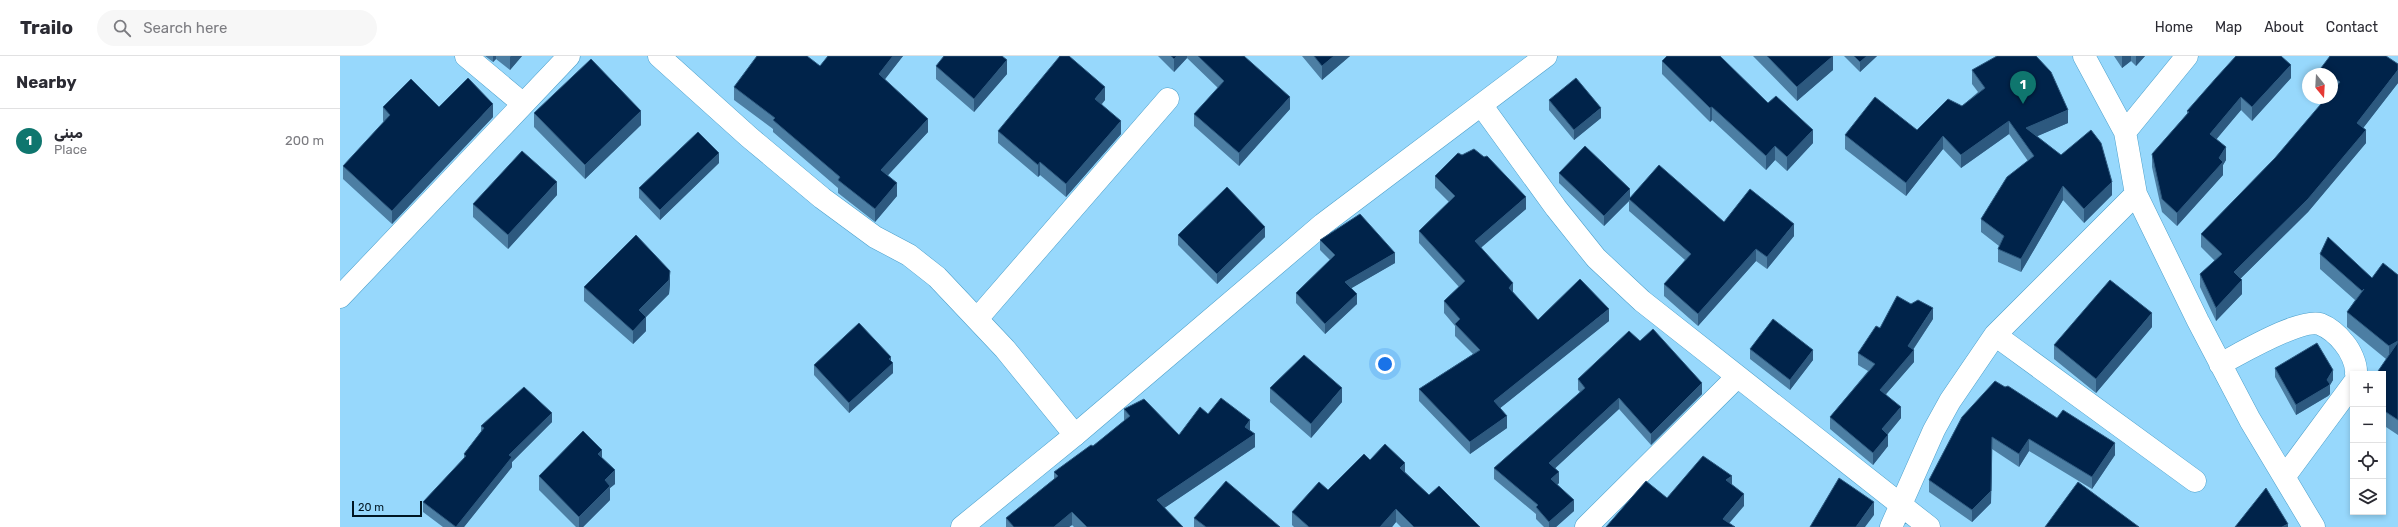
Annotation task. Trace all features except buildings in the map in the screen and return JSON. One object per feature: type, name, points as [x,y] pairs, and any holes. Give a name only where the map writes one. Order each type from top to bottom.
[{"type":"street","points":[[466,56],[522,103]]},
{"type":"street","points":[[340,297],[568,56]]},
{"type":"street","points":[[659,56],[749,137],[822,198],[875,237],[909,255],[937,277],[1005,348],[1074,434]]},
{"type":"street","points":[[962,527],[1323,224],[1482,106],[1546,56]]},
{"type":"street","points":[[2084,56],[2125,132],[2136,194],[2220,364],[2250,420],[2285,476],[2314,527]]},
{"type":"street","points":[[2125,132],[2187,56]]},
{"type":"street","points":[[977,319],[1168,99]]},
{"type":"street","points":[[1482,106],[1547,196],[1596,258],[1642,301],[1929,527]]},
{"type":"street","points":[[1891,527],[1934,430],[1950,401],[1995,335],[2136,194]]},
{"type":"street","points":[[2220,364],[2298,326],[2319,324],[2335,332],[2345,344],[2352,357],[2355,371]]},
{"type":"street","points":[[1995,335],[2196,480]]},
{"type":"street","points":[[1586,527],[1737,377]]},
{"type":"street","points":[[2285,476],[2350,388]]},
{"type":"place","name":"مبنى","points":[[2023,104]]}]
